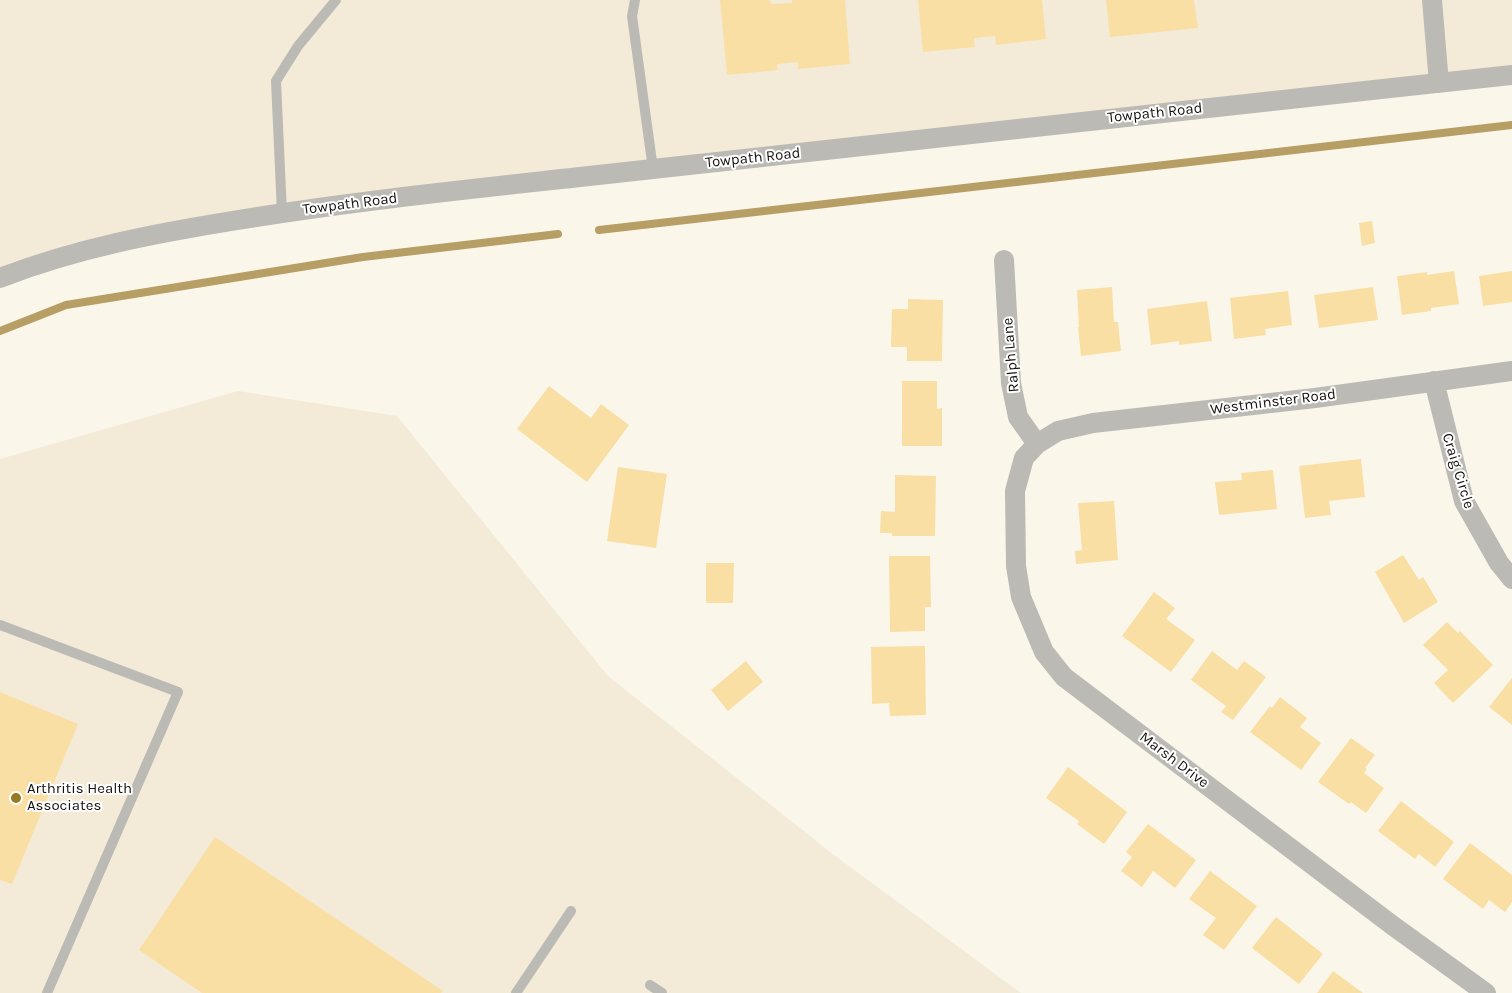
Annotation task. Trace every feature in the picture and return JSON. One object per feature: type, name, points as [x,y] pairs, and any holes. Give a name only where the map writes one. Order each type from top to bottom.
[{"type":"street","points":[[1432,0],[1439,83]]},
{"type":"street","name":"Towpath Road","points":[[0,278],[62,256],[128,240],[282,213],[450,192],[1141,114],[1512,75]]},
{"type":"street","name":"Ralph Lane","points":[[1004,260],[1011,383],[1018,418],[1037,444]]},
{"type":"street","name":"Westminster Road","points":[[1037,444],[1058,431],[1093,423],[1315,398],[1512,371]]},
{"type":"street","name":"Craig Circle","points":[[1434,381],[1446,436],[1464,501],[1499,563],[1512,579]]},
{"type":"street","name":"Marsh Drive","points":[[1037,444],[1024,458],[1015,491],[1016,566],[1021,597],[1044,652],[1064,677],[1392,925],[1486,993]]},
{"type":"lane","points":[[282,213],[276,81],[298,46],[336,0]]},
{"type":"lane","points":[[635,0],[632,16],[653,169]]},
{"type":"lane","points":[[0,626],[178,692],[47,993]]},
{"type":"lane","points":[[516,993],[571,911]]},
{"type":"lane","points":[[650,985],[662,993]]},
{"type":"shaded area","points":[[0,0],[1512,0],[1512,75],[282,213],[0,278]]},
{"type":"shaded area","points":[[238,391],[397,416],[608,676],[834,855],[1021,993],[0,993],[0,459]]},
{"type":"building","points":[[720,0],[770,0],[771,4],[792,3],[792,0],[845,0],[850,64],[798,69],[798,62],[777,64],[778,70],[727,75]]},
{"type":"building","points":[[918,0],[1042,0],[1046,39],[996,45],[995,36],[974,38],[975,47],[923,52]]},
{"type":"building","points":[[1106,0],[1194,0],[1198,28],[1110,37]]},
{"type":"building","points":[[1372,221],[1375,243],[1362,246],[1359,223]]},
{"type":"building","points":[[1454,271],[1459,304],[1431,308],[1431,311],[1402,315],[1397,276],[1427,272],[1427,275]]},
{"type":"building","points":[[1512,271],[1512,302],[1483,306],[1479,276]]},
{"type":"building","points":[[1112,287],[1114,322],[1118,322],[1121,351],[1081,356],[1077,290]]},
{"type":"building","points":[[1373,287],[1378,320],[1319,328],[1314,295]]},
{"type":"building","points":[[1288,291],[1292,325],[1265,329],[1266,335],[1234,339],[1230,298]]},
{"type":"building","points":[[908,299],[943,300],[942,361],[907,361],[907,347],[891,347],[892,309],[908,309]]},
{"type":"building","points":[[1207,301],[1212,341],[1179,345],[1179,341],[1151,345],[1147,309]]},
{"type":"building","points":[[902,381],[937,381],[937,409],[942,408],[942,446],[902,446]]},
{"type":"building","points":[[549,386],[591,418],[601,404],[629,425],[587,482],[517,429]]},
{"type":"building","points":[[1361,459],[1365,497],[1329,501],[1331,515],[1305,518],[1299,466]]},
{"type":"building","points":[[618,467],[667,474],[656,548],[607,541]]},
{"type":"building","points":[[1273,470],[1277,509],[1219,515],[1215,482],[1242,480],[1241,473]]},
{"type":"building","points":[[895,475],[936,476],[935,536],[892,536],[892,533],[880,533],[881,511],[895,512]]},
{"type":"building","points":[[1114,501],[1118,560],[1076,564],[1075,551],[1082,550],[1078,503]]},
{"type":"building","points":[[1403,555],[1419,580],[1423,577],[1438,602],[1404,623],[1375,572]]},
{"type":"building","points":[[889,556],[930,556],[931,607],[925,607],[925,631],[890,632]]},
{"type":"building","points":[[706,563],[734,563],[733,603],[706,603]]},
{"type":"building","points":[[1154,592],[1175,608],[1166,619],[1195,640],[1171,672],[1122,636]]},
{"type":"building","points":[[1447,622],[1458,633],[1460,631],[1493,665],[1453,703],[1434,683],[1448,670],[1423,645]]},
{"type":"building","points":[[925,646],[926,715],[890,716],[889,703],[872,704],[871,647]]},
{"type":"building","points":[[1212,651],[1237,670],[1244,661],[1266,677],[1233,720],[1221,712],[1226,706],[1191,680]]},
{"type":"building","points":[[746,661],[763,682],[728,711],[711,690]]},
{"type":"building","points":[[1512,678],[1512,725],[1489,707]]},
{"type":"building","points":[[0,692],[78,724],[12,884],[0,880]]},
{"type":"building","points":[[1280,697],[1307,718],[1300,727],[1321,743],[1301,770],[1250,732],[1270,706],[1272,708]]},
{"type":"building","points":[[1351,738],[1375,755],[1365,768],[1367,769],[1364,773],[1384,788],[1366,813],[1351,802],[1349,804],[1318,782]]},
{"type":"building","points":[[1068,767],[1127,812],[1104,844],[1077,824],[1079,821],[1046,798]]},
{"type":"building","points":[[1401,801],[1454,842],[1435,867],[1419,854],[1415,859],[1378,831]]},
{"type":"building","points":[[1148,824],[1196,860],[1175,888],[1153,871],[1142,887],[1121,871],[1132,857],[1126,852]]},
{"type":"building","points":[[215,837],[443,991],[441,993],[202,993],[139,950]]},
{"type":"building","points":[[1470,843],[1512,875],[1512,902],[1505,912],[1489,900],[1483,909],[1443,879]]},
{"type":"building","points":[[1210,871],[1257,906],[1224,950],[1203,935],[1216,918],[1189,899]]},
{"type":"building","points":[[1276,917],[1323,954],[1299,984],[1252,948]]},
{"type":"building","points":[[1333,971],[1363,993],[1317,993]]},
{"type":"waterway","points":[[599,230],[1512,125]]},
{"type":"waterway","points":[[0,331],[66,305],[363,257],[558,234]]},
{"type":"place","name":"Arthritis Health Associates","points":[[16,798]]}]
